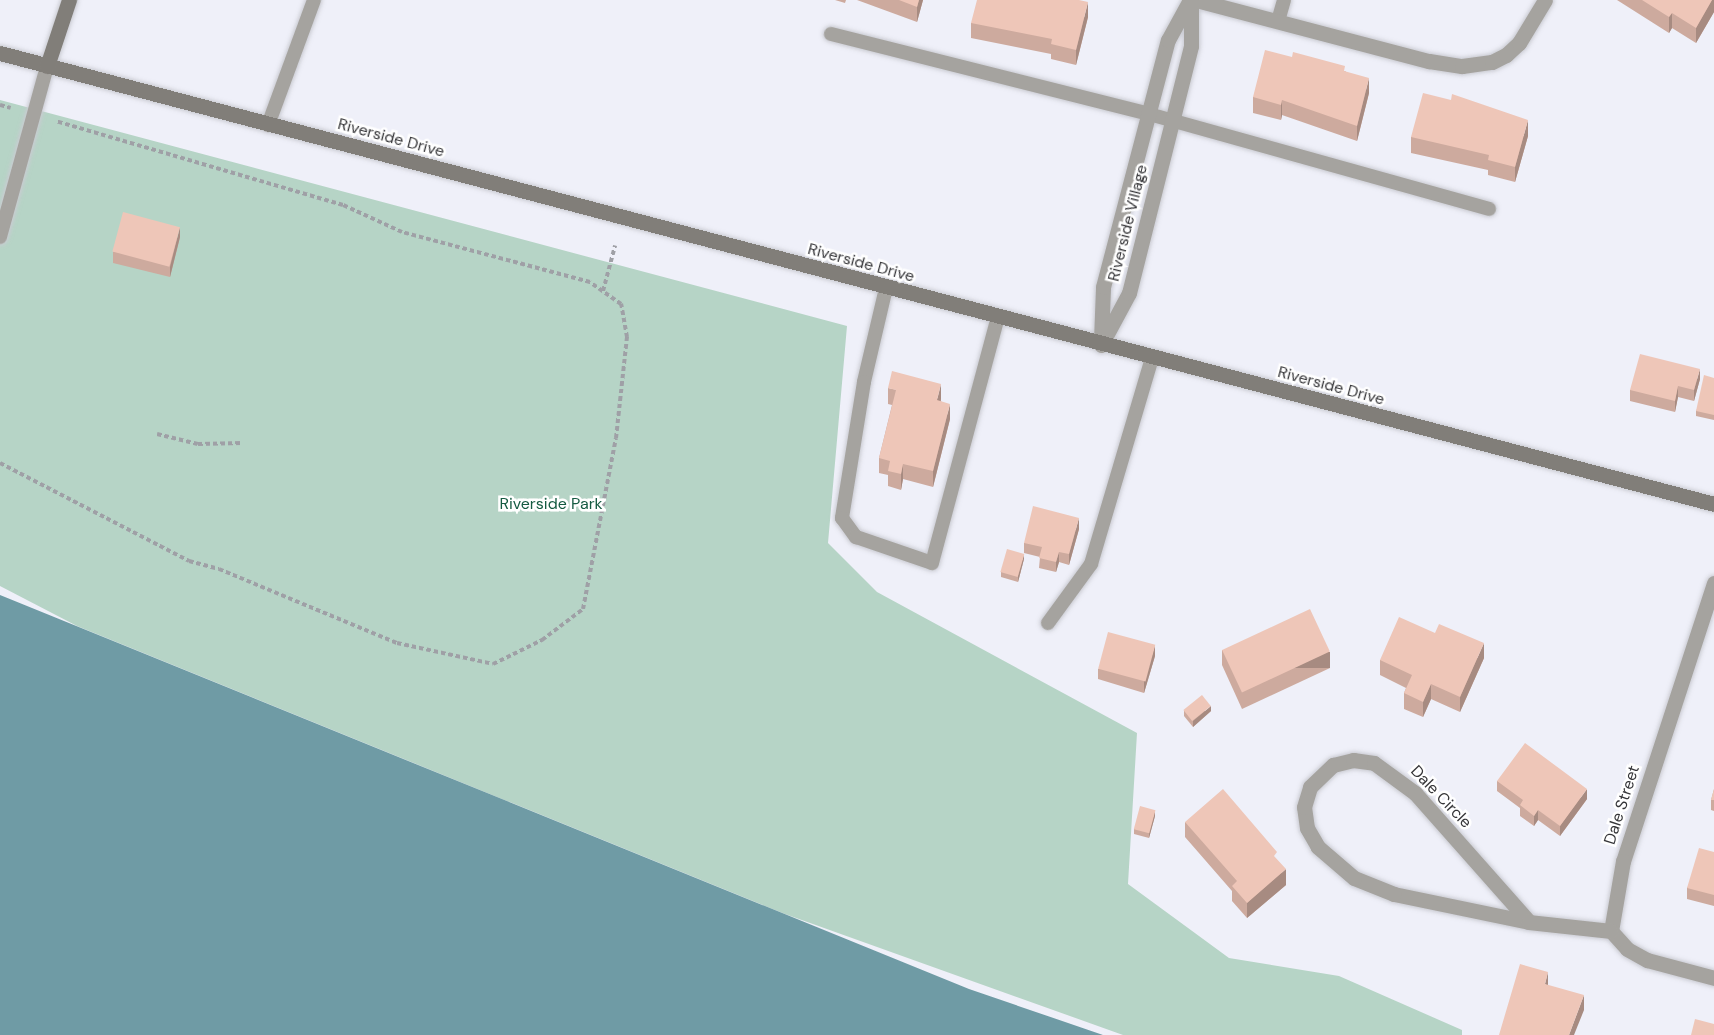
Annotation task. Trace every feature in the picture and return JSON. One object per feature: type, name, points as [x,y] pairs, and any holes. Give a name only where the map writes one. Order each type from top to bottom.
[{"type":"main road","points":[[47,66],[69,0]]},
{"type":"main road","name":"Riverside Drive","points":[[0,53],[1101,345],[1714,504]]},
{"type":"street","name":"Riverside Village","points":[[1101,345],[1103,287],[1168,40],[1190,0]]},
{"type":"street","name":"Riverside Village","points":[[1101,345],[1129,293],[1191,46],[1190,0]]},
{"type":"street","points":[[1196,0],[1429,61],[1477,65],[1499,59],[1519,43],[1545,0]]},
{"type":"street","name":"Dale Street","points":[[1611,931],[1623,861],[1714,583]]},
{"type":"street","name":"Dale Circle","points":[[1529,922],[1430,809],[1384,768],[1363,760],[1342,762],[1323,771],[1310,787],[1304,807],[1307,828],[1318,847],[1354,878],[1394,894],[1529,922],[1611,931]]},
{"type":"street","points":[[1611,931],[1627,949],[1647,960],[1714,978]]},
{"type":"lane","points":[[268,125],[314,0]]},
{"type":"lane","points":[[1278,21],[1284,0]]},
{"type":"lane","points":[[831,34],[1173,120],[1489,209]]},
{"type":"lane","points":[[0,237],[47,66]]},
{"type":"lane","points":[[886,288],[864,382],[842,518],[856,537],[932,563],[998,317]]},
{"type":"lane","points":[[1048,623],[1091,564],[1152,358]]},
{"type":"path","points":[[0,463],[189,561],[219,569],[397,643],[493,664],[542,640],[583,609],[627,365],[627,338],[621,303],[590,282],[402,232],[342,205],[77,130]]},
{"type":"path","points":[[603,291],[615,246]]},
{"type":"path","points":[[158,434],[198,444],[243,442]]},
{"type":"green space","name":"Riverside Park","points":[[0,100],[847,326],[828,543],[877,592],[1137,733],[1128,884],[1229,958],[1339,976],[1462,1030],[1462,1035],[1123,1035],[785,914],[77,626],[0,586]]},
{"type":"water","points":[[0,595],[969,989],[1103,1035],[0,1035]]},
{"type":"building","points":[[899,0],[919,0],[917,7]]},
{"type":"building","points":[[977,0],[1079,0],[1088,2],[1076,50],[1051,44],[1052,39],[971,23]]},
{"type":"building","points":[[1642,0],[1712,0],[1696,28],[1672,13],[1669,17]]},
{"type":"building","points":[[1265,50],[1292,57],[1293,52],[1345,66],[1344,71],[1369,78],[1357,126],[1282,100],[1281,105],[1253,97]]},
{"type":"building","points":[[1423,93],[1451,100],[1452,94],[1528,120],[1515,167],[1488,160],[1489,155],[1411,137]]},
{"type":"building","points":[[123,212],[180,227],[169,267],[112,252]]},
{"type":"building","points":[[1640,354],[1700,369],[1694,390],[1678,386],[1675,401],[1630,390]]},
{"type":"building","points":[[892,371],[941,384],[937,400],[950,404],[933,471],[903,464],[901,474],[888,471],[890,461],[879,458],[896,390],[888,388]]},
{"type":"building","points":[[1704,375],[1714,378],[1714,415],[1696,411]]},
{"type":"building","points":[[1033,506],[1079,518],[1069,554],[1059,552],[1056,562],[1039,558],[1042,547],[1024,543]]},
{"type":"building","points":[[1007,549],[1024,554],[1018,577],[1000,572]]},
{"type":"building","points":[[1310,609],[1330,652],[1242,693],[1222,650]]},
{"type":"building","points":[[1399,617],[1435,633],[1439,624],[1484,643],[1460,697],[1431,684],[1423,702],[1404,693],[1412,675],[1380,660]]},
{"type":"building","points":[[1108,632],[1155,645],[1145,681],[1098,669]]},
{"type":"building","points":[[1202,695],[1211,706],[1192,721],[1183,710]]},
{"type":"building","points":[[1525,743],[1587,789],[1560,826],[1538,810],[1534,816],[1520,805],[1523,800],[1497,781]]},
{"type":"building","points":[[1223,789],[1277,852],[1274,856],[1286,869],[1247,903],[1232,886],[1237,881],[1185,822]]},
{"type":"building","points":[[1140,806],[1155,810],[1149,833],[1134,829]]},
{"type":"building","points":[[1699,848],[1714,852],[1714,895],[1687,888]]},
{"type":"building","points":[[1520,964],[1548,972],[1545,984],[1584,995],[1569,1035],[1499,1035]]},
{"type":"building","points":[[1695,1019],[1714,1024],[1714,1035],[1691,1035]]}]
